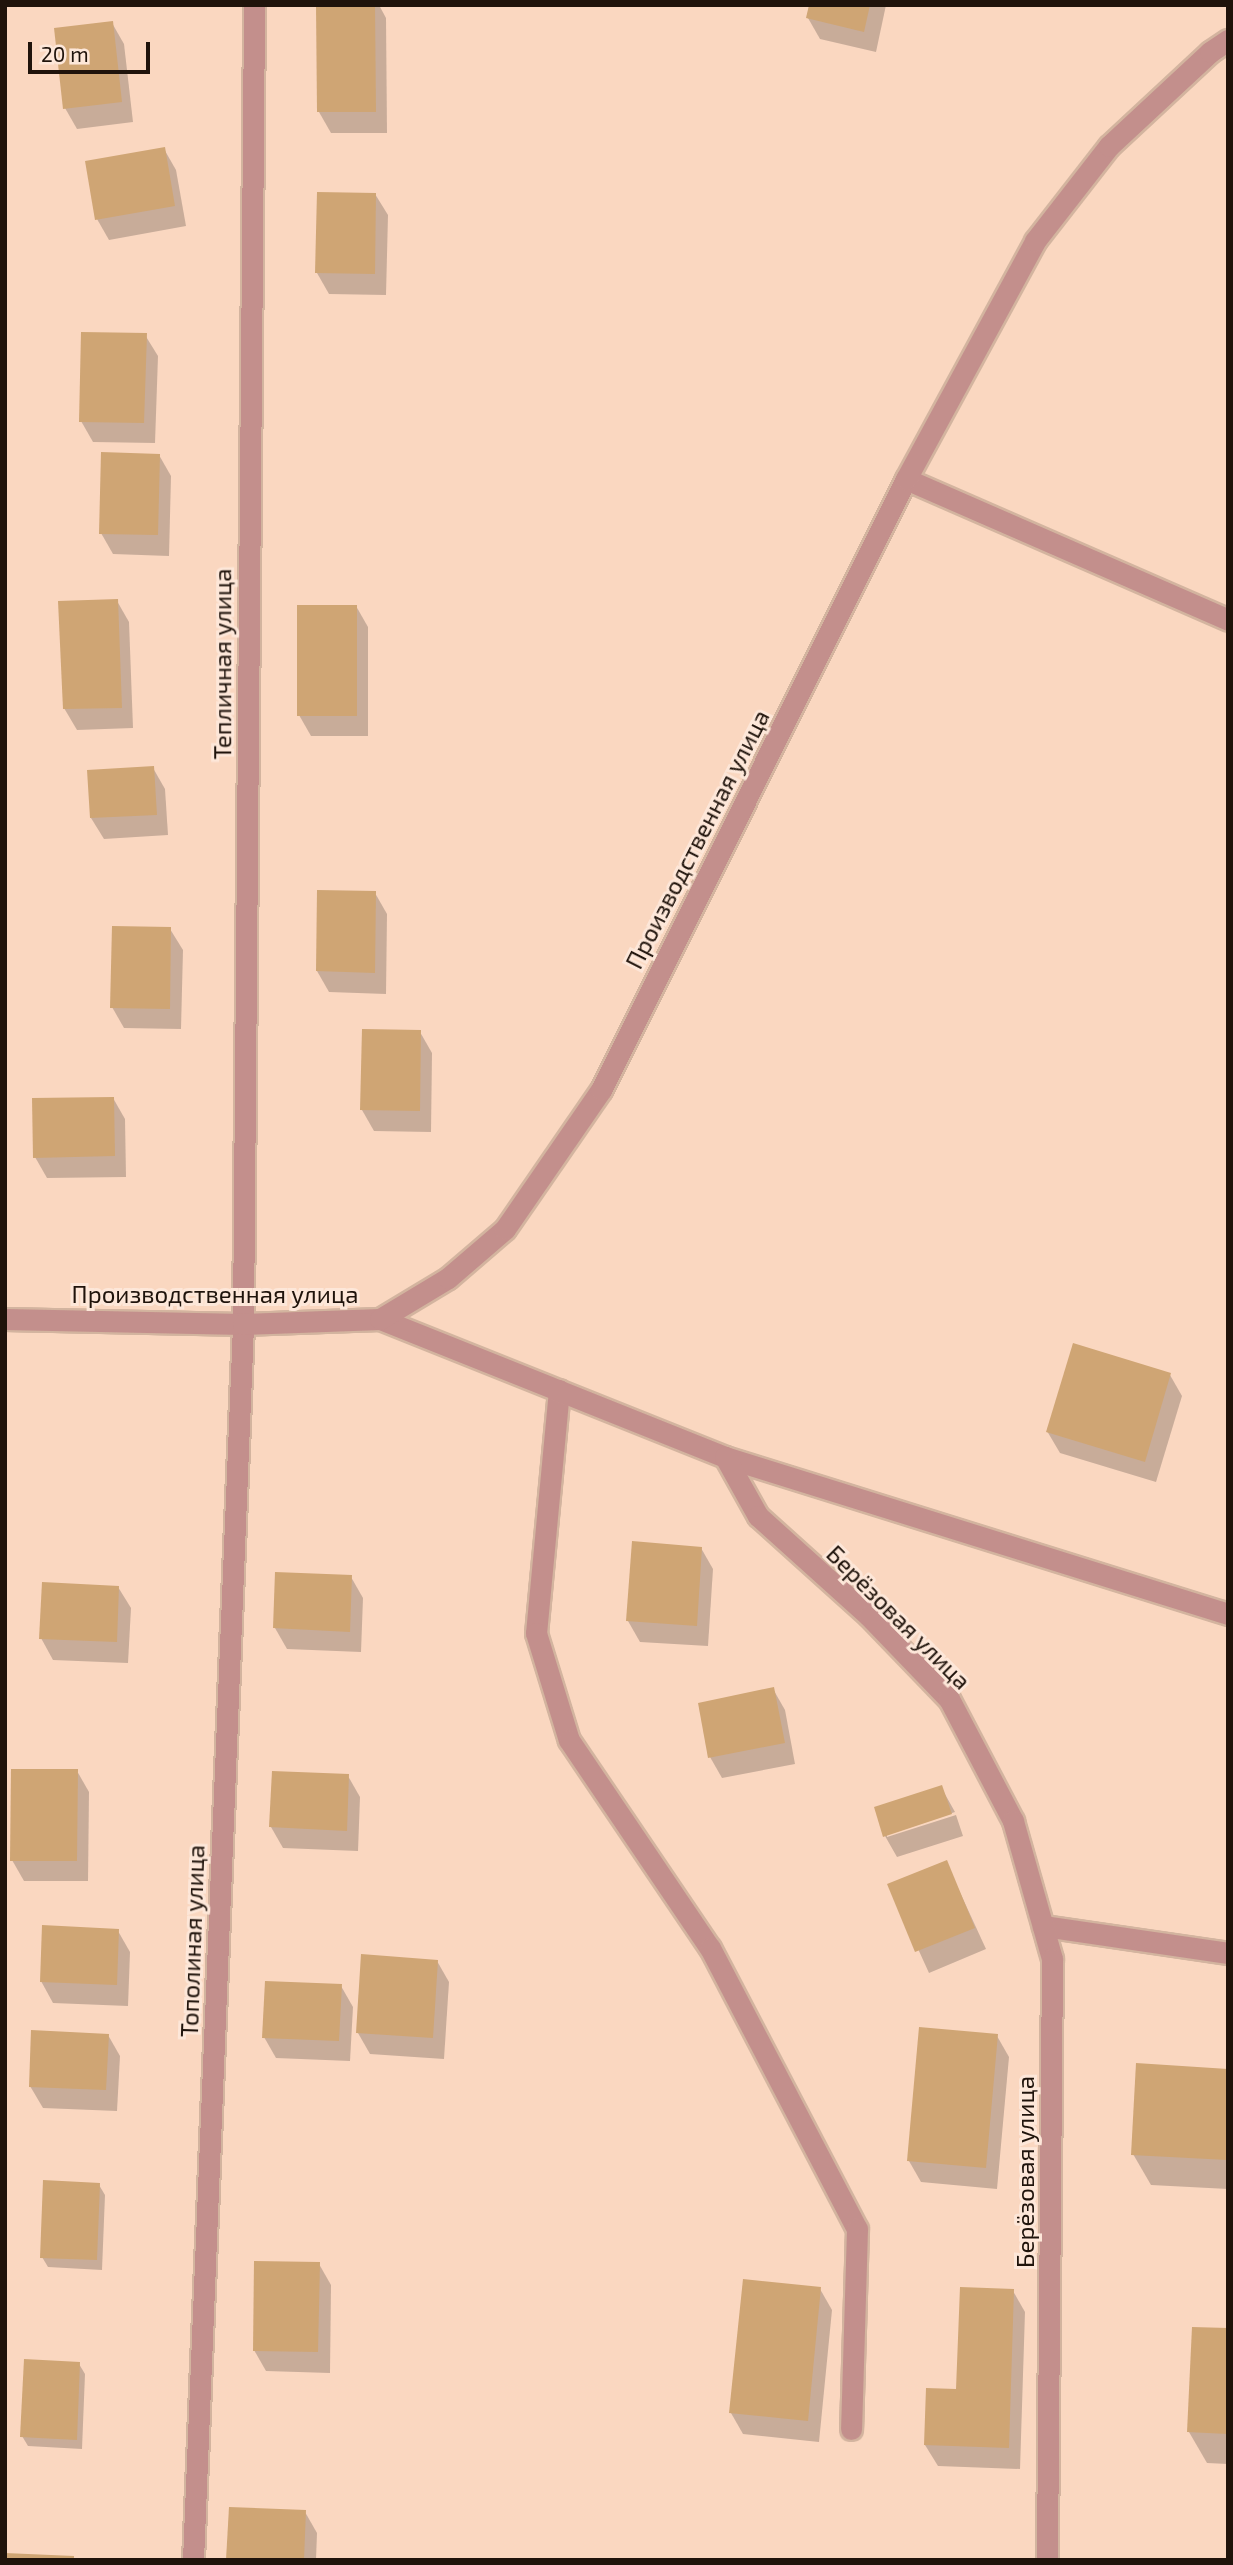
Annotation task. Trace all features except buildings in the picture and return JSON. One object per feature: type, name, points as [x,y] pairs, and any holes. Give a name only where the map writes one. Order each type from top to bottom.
[{"type":"street","name":"Тепличная улица","points":[[243,1324],[254,5]]},
{"type":"street","name":"Производственная улица","points":[[5,1319],[243,1324],[380,1319],[448,1278],[505,1228],[601,1090],[906,479],[1035,241],[1109,146],[1210,52],[1228,40]]},
{"type":"street","points":[[906,479],[1228,620]]},
{"type":"street","points":[[380,1319],[725,1457],[1228,1614]]},
{"type":"street","name":"Тополиная улица","points":[[193,2560],[243,1324]]},
{"type":"street","points":[[559,1390],[536,1633],[569,1740],[710,1948],[857,2229],[850,2429]]},
{"type":"street","name":"Берёзовая улица","points":[[725,1457],[758,1516],[869,1616],[949,1699],[1013,1821],[1052,1959],[1047,2560]]},
{"type":"street","points":[[1043,1926],[1228,1953]]}]
